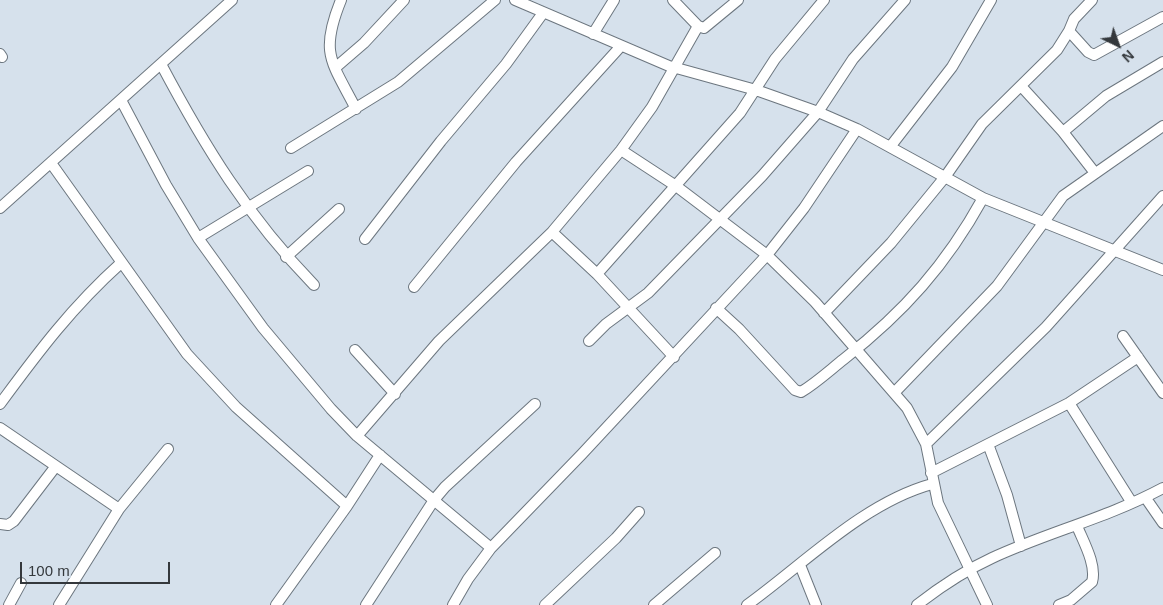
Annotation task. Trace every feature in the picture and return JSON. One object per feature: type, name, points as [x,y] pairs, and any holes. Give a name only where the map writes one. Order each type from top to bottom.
[{"type":"street","points":[[0,208],[232,0]]},
{"type":"street","points":[[341,0],[328,46],[335,68],[356,109]]},
{"type":"street","points":[[335,68],[364,43],[404,0]]},
{"type":"street","points":[[291,148],[398,82],[495,0]]},
{"type":"street","points":[[515,0],[674,68],[756,90],[818,112],[857,129],[983,198],[1163,270]]},
{"type":"street","points":[[593,34],[614,0]]},
{"type":"street","points":[[673,0],[698,26],[707,28],[738,0]]},
{"type":"street","points":[[597,274],[740,113],[775,59],[824,0]]},
{"type":"street","points":[[589,341],[606,324],[629,309],[648,293],[762,176],[818,112],[853,58],[905,0]]},
{"type":"street","points":[[890,147],[952,67],[991,0]]},
{"type":"street","points":[[824,313],[891,243],[945,177],[982,124],[1056,50],[1070,31],[1074,19],[1092,0]]},
{"type":"street","points":[[365,239],[441,141],[506,64],[544,12]]},
{"type":"street","points":[[1070,31],[1088,52],[1094,55],[1163,17]]},
{"type":"street","points":[[357,436],[395,394],[438,341],[552,232],[621,150],[652,107],[698,26]]},
{"type":"street","points":[[414,287],[516,162],[621,46]]},
{"type":"street","points":[[1063,132],[1106,96],[1163,62]]},
{"type":"street","points":[[161,64],[195,128],[261,227],[286,257],[314,285]]},
{"type":"street","points":[[1021,86],[1063,132],[1095,173]]},
{"type":"street","points":[[121,100],[166,184],[198,238],[263,328],[331,409],[357,436],[491,548]]},
{"type":"street","points":[[894,393],[997,286],[1063,196],[1163,126]]},
{"type":"street","points":[[454,605],[474,571],[491,548],[674,357],[716,308],[767,255],[804,208],[857,129]]},
{"type":"street","points":[[621,150],[676,186],[767,255],[857,349],[907,408],[926,444],[932,484],[948,528],[987,605]]},
{"type":"street","points":[[51,163],[187,354],[211,383],[348,506]]},
{"type":"street","points":[[198,238],[308,171]]},
{"type":"street","points":[[926,444],[1046,327],[1163,196]]},
{"type":"street","points":[[716,308],[799,392],[857,349],[902,309],[928,279],[966,227],[983,198]]},
{"type":"street","points":[[286,257],[339,209]]},
{"type":"street","points":[[552,232],[597,274],[674,357]]},
{"type":"street","points":[[0,404],[53,333],[87,293],[121,263]]},
{"type":"street","points":[[1123,336],[1163,393]]},
{"type":"street","points":[[355,350],[395,394]]},
{"type":"street","points":[[931,473],[1069,403],[1138,356]]},
{"type":"street","points":[[1069,403],[1132,504]]},
{"type":"street","points":[[366,605],[434,500],[445,487],[535,404]]},
{"type":"street","points":[[0,428],[119,509]]},
{"type":"street","points":[[988,444],[1007,495],[1021,546]]},
{"type":"street","points":[[59,605],[119,509],[168,449]]},
{"type":"street","points":[[276,605],[348,506],[380,455]]},
{"type":"street","points":[[0,524],[8,525],[14,521],[56,466]]},
{"type":"street","points":[[747,605],[870,513],[898,496],[932,484]]},
{"type":"street","points":[[918,605],[969,570],[1021,546],[1132,504],[1163,488]]},
{"type":"street","points":[[1146,498],[1163,523]]},
{"type":"street","points":[[545,605],[616,538],[639,512]]},
{"type":"street","points":[[1059,605],[1071,600],[1092,582],[1094,577],[1078,526]]},
{"type":"street","points":[[654,605],[715,554]]},
{"type":"street","points":[[800,564],[816,605]]},
{"type":"street","points":[[9,605],[21,583]]}]
